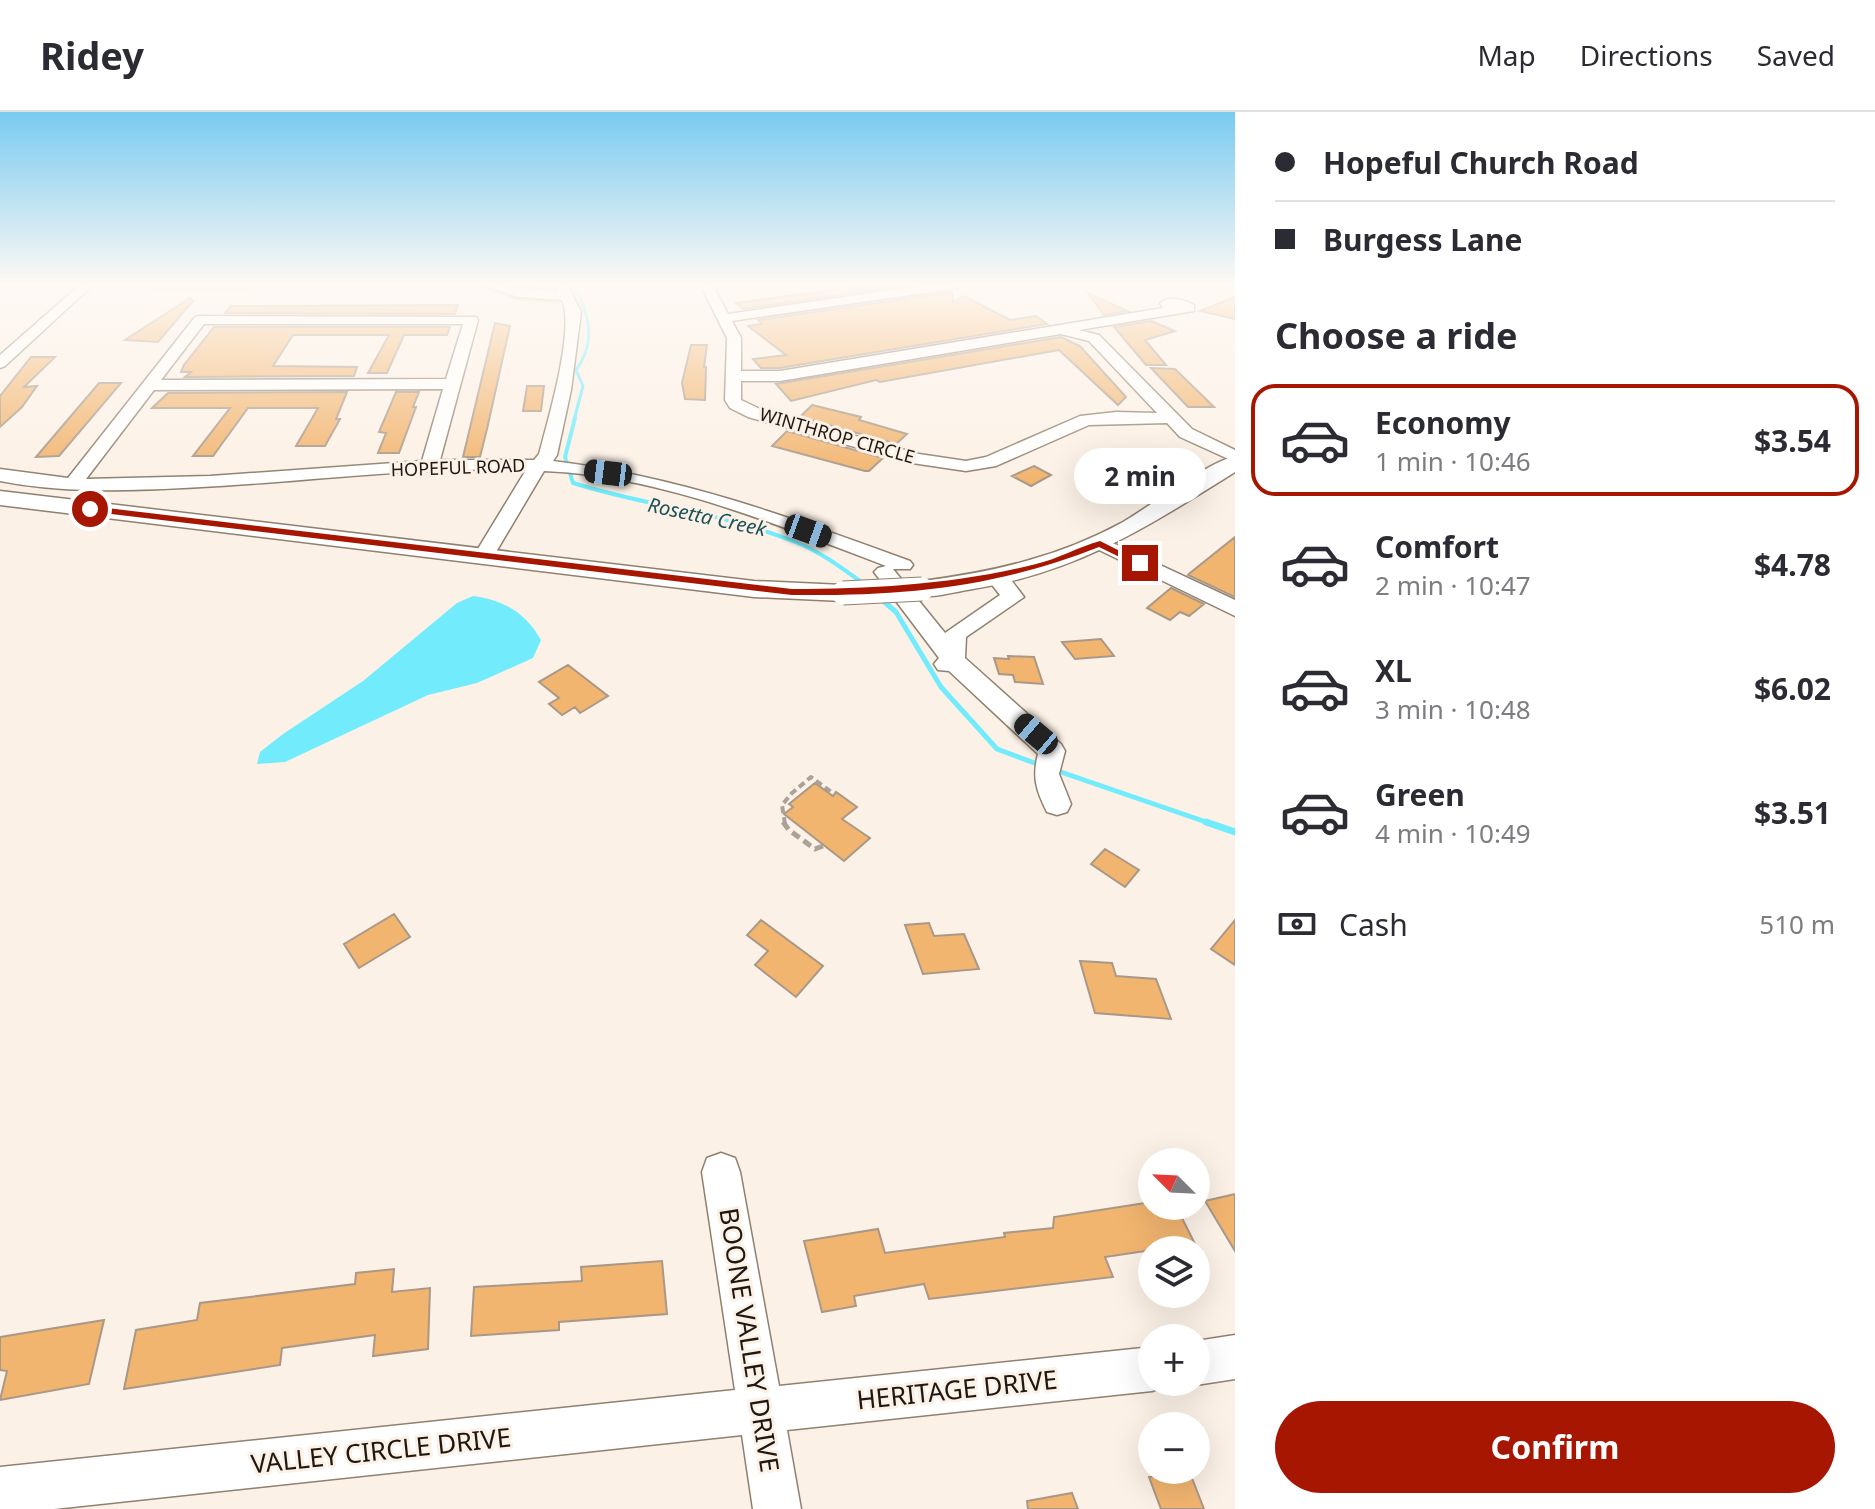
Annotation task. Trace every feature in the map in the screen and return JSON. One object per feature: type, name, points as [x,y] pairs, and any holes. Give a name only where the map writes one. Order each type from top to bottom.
[{"type":"main road","points":[[0,498],[754,589],[843,593],[922,589],[997,577],[1053,562],[1100,543],[1235,460]]},
{"type":"street","points":[[73,484],[178,349]]},
{"type":"street","points":[[429,467],[463,349]]},
{"type":"street","points":[[483,557],[530,477],[549,466],[548,455],[569,349]]},
{"type":"street","points":[[733,376],[734,349]]},
{"type":"street","name":"WINTHROP CIRCLE","points":[[945,349],[780,376],[733,376],[733,400],[744,410],[952,466],[990,462],[1086,420],[1171,418]]},
{"type":"street","points":[[1106,349],[1171,418],[1198,441],[1235,460]]},
{"type":"street","points":[[152,385],[453,384]]},
{"type":"street","name":"HOPEFUL ROAD","points":[[0,475],[73,484],[206,481],[429,467],[549,466],[670,487],[753,511],[903,565]]},
{"type":"street","points":[[1100,543],[1235,609]]},
{"type":"street","points":[[860,550],[894,583],[946,664],[965,675],[1052,751],[1048,767],[1057,804]]},
{"type":"street","points":[[946,664],[956,633],[1013,597],[997,577]]},
{"type":"street","name":"BOONE VALLEY DRIVE","points":[[721,1172],[777,1509]]},
{"type":"street","points":[[1210,1361],[1235,1357]]},
{"type":"street","name":"HERITAGE DRIVE","points":[[761,1411],[1138,1371]]},
{"type":"street","name":"VALLEY CIRCLE DRIVE","points":[[0,1491],[761,1411]]},
{"type":"path","points":[[823,846],[817,850],[801,835],[791,832],[781,817],[781,806],[792,791],[811,777],[834,794]]},
{"type":"water","points":[[473,596],[513,609],[528,622],[541,640],[533,658],[477,683],[428,695],[285,762],[257,764],[260,752],[283,734],[363,681],[457,603]]},
{"type":"building","points":[[196,349],[284,349],[273,366],[357,367],[354,376],[185,377],[191,372],[181,372]]},
{"type":"building","points":[[381,349],[398,349],[387,373],[368,373]]},
{"type":"building","points":[[489,349],[505,349],[480,457],[463,457]]},
{"type":"building","points":[[690,349],[706,349],[705,400],[685,399],[682,383]]},
{"type":"building","points":[[778,349],[894,349],[780,368],[761,368],[753,359],[786,355]]},
{"type":"building","points":[[987,349],[1083,349],[1126,397],[1118,405],[1059,350],[880,382],[876,380],[791,401],[776,384]]},
{"type":"building","points":[[1133,349],[1153,349],[1166,365],[1146,365]]},
{"type":"building","points":[[31,357],[55,357],[24,387],[37,386],[22,407],[0,427],[0,396]]},
{"type":"building","points":[[1151,368],[1175,369],[1214,407],[1188,407]]},
{"type":"building","points":[[99,383],[121,383],[59,456],[36,457]]},
{"type":"building","points":[[527,386],[544,386],[541,411],[523,411]]},
{"type":"building","points":[[347,392],[336,419],[340,419],[325,446],[296,446],[318,408],[248,408],[213,456],[193,456],[230,408],[152,408],[168,393]]},
{"type":"building","points":[[396,392],[419,392],[413,407],[416,407],[399,453],[378,453],[386,433],[379,432]]},
{"type":"building","points":[[812,405],[861,417],[859,420],[907,434],[896,444],[800,417]]},
{"type":"building","points":[[787,431],[883,458],[865,471],[772,446]]},
{"type":"building","points":[[1034,466],[1051,475],[1031,486],[1012,476]]},
{"type":"building","points":[[1235,537],[1235,597],[1188,575],[1190,573]]},
{"type":"building","points":[[1171,588],[1204,604],[1189,616],[1180,612],[1170,620],[1147,608]]},
{"type":"building","points":[[1101,639],[1114,656],[1075,659],[1062,642]]},
{"type":"building","points":[[1008,656],[1034,657],[1043,684],[1015,682],[1013,675],[999,674],[994,658],[1009,659]]},
{"type":"building","points":[[568,665],[608,696],[580,713],[575,707],[562,715],[549,704],[559,698],[539,682]]},
{"type":"building","points":[[815,783],[833,796],[836,792],[857,807],[842,819],[870,838],[844,861],[784,814],[793,807],[789,804]]},
{"type":"building","points":[[1105,849],[1139,870],[1125,887],[1091,864]]},
{"type":"building","points":[[394,914],[410,937],[359,968],[344,944]]},
{"type":"building","points":[[761,920],[823,966],[796,997],[755,965],[768,951],[747,935]]},
{"type":"building","points":[[1235,920],[1235,965],[1211,949]]},
{"type":"building","points":[[929,923],[934,936],[964,934],[979,969],[923,974],[905,925]]},
{"type":"building","points":[[1080,961],[1112,963],[1116,976],[1156,979],[1171,1019],[1095,1013]]},
{"type":"building","points":[[1235,1194],[1235,1251],[1210,1209],[1210,1200]]},
{"type":"building","points":[[1138,1204],[1138,1220],[1183,1220],[1191,1236],[1138,1236],[1138,1252],[1105,1257],[1113,1277],[929,1299],[924,1284],[854,1296],[856,1306],[822,1312],[804,1241],[878,1229],[885,1253],[1053,1228],[1054,1217]]},
{"type":"building","points":[[662,1261],[667,1314],[559,1322],[559,1330],[471,1336],[474,1287],[582,1281],[581,1267]]},
{"type":"building","points":[[394,1269],[392,1292],[430,1288],[428,1349],[373,1356],[375,1335],[282,1348],[280,1365],[124,1389],[136,1330],[197,1320],[200,1303],[355,1284],[356,1273]]},
{"type":"building","points":[[104,1320],[89,1384],[0,1400],[7,1371],[0,1370],[0,1337]]},
{"type":"building","points":[[1152,1484],[1194,1484],[1204,1509],[1161,1509]]},
{"type":"building","points":[[1072,1493],[1078,1509],[1028,1509],[1027,1501]]},
{"type":"waterway","name":"Rosetta Creek","points":[[574,420],[583,386],[576,370],[587,349]]},
{"type":"waterway","name":"Rosetta Creek","points":[[575,418],[565,457],[573,483],[768,532],[814,551],[864,584]]},
{"type":"waterway","name":"Rosetta Creek","points":[[881,599],[896,612],[941,687],[997,749],[1040,765]]},
{"type":"waterway","name":"Rosetta Creek","points":[[1055,770],[1212,824]]},
{"type":"waterway","name":"Rosetta Creek","points":[[1206,822],[1235,832]]},
{"type":"route","points":[[90,509],[792,592],[867,592],[957,585],[1043,566],[1100,543],[1140,563]]}]
